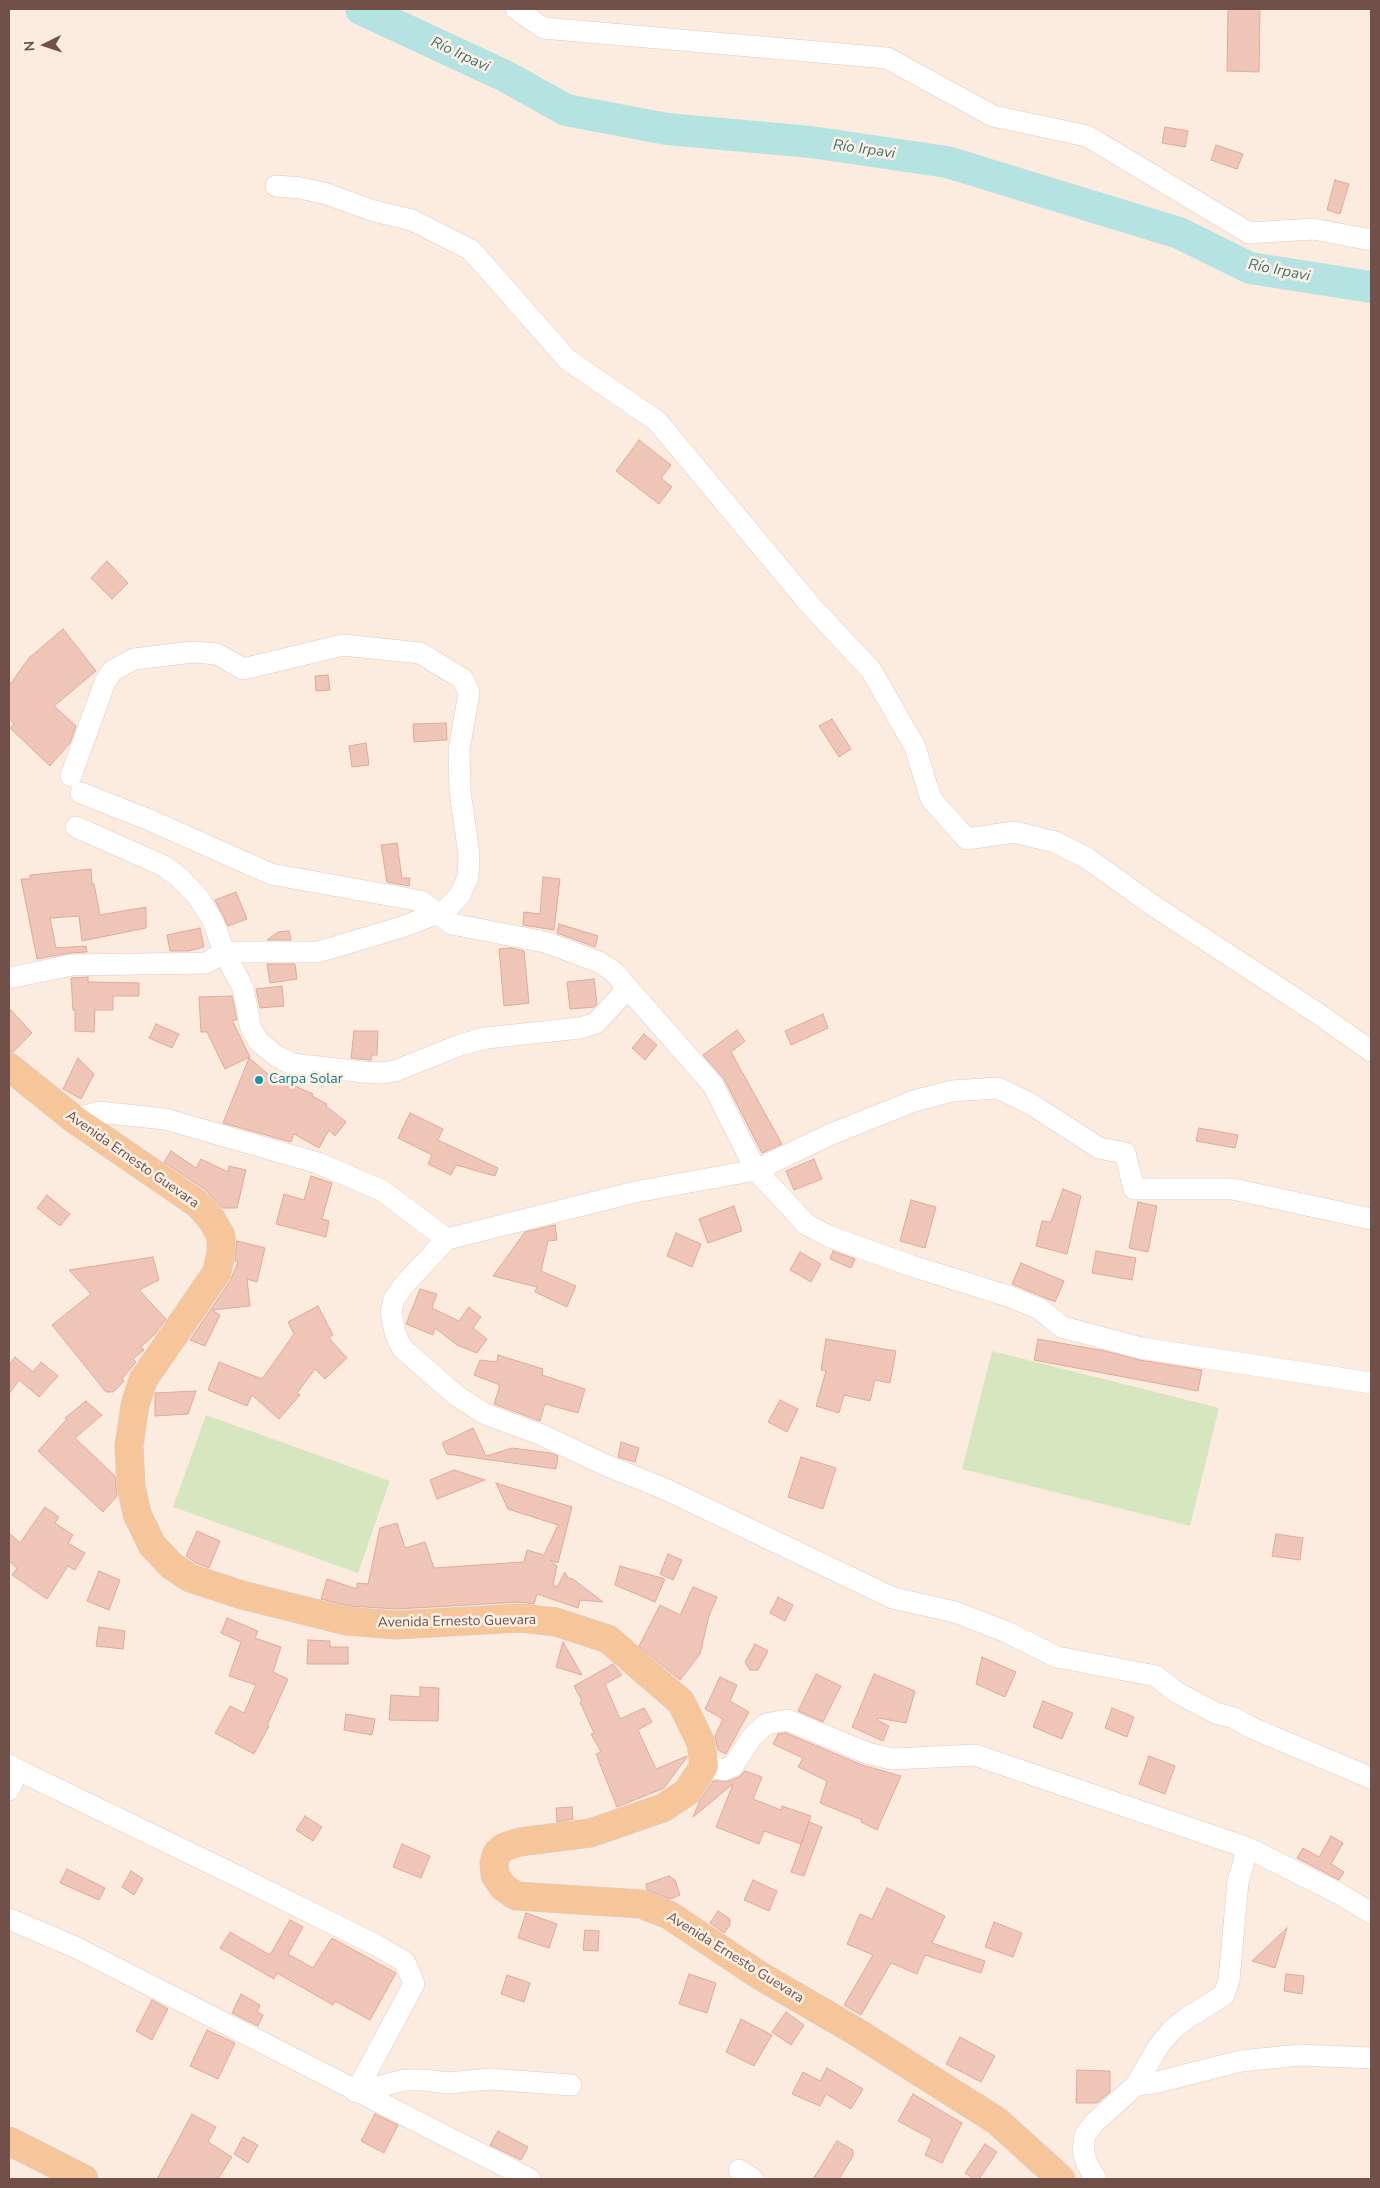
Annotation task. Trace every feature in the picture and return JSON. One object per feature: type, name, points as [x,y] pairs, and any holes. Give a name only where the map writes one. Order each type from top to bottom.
[{"type":"main road","name":"Avenida Ernesto Guevara","points":[[9,1067],[74,1119],[198,1204],[212,1220],[221,1236],[221,1253],[217,1272],[144,1380],[135,1405],[129,1446],[131,1486],[137,1514],[152,1545],[172,1566],[190,1578],[242,1595],[346,1621],[396,1625],[521,1618],[556,1622],[608,1639],[681,1702],[701,1743],[704,1766],[687,1792],[664,1808],[590,1833],[520,1842],[504,1847],[497,1853],[494,1863],[495,1875],[502,1887],[516,1896],[641,1904],[668,1915],[759,1975],[855,2031],[997,2121],[1061,2179]]},
{"type":"main road","points":[[9,2141],[84,2179]]},
{"type":"street","points":[[516,9],[543,28],[887,58],[994,116],[1087,136],[1249,233],[1313,229],[1371,240]]},
{"type":"street","points":[[276,186],[301,188],[327,194],[374,210],[412,220],[471,250],[568,360],[657,422],[812,607],[872,670],[915,748],[931,799],[966,839],[1014,832],[1055,842],[1087,858],[1151,904],[1320,1015],[1371,1051]]},
{"type":"street","points":[[9,978],[72,965],[206,963],[224,952],[318,952],[436,914],[446,910],[460,895],[468,877],[469,855],[460,791],[459,750],[469,693],[464,679],[420,653],[343,645],[243,669],[217,654],[193,652],[134,659],[112,671],[105,682],[76,785],[271,874],[421,901],[436,914],[452,924],[545,942],[599,962],[613,971],[712,1085],[756,1170],[806,1224],[828,1236],[912,1266],[1008,1296],[1040,1309],[1062,1327],[1141,1348],[1371,1383]]},
{"type":"street","points":[[76,827],[164,866],[180,878],[198,897],[212,921],[224,952],[243,988],[251,1029],[259,1042],[278,1057],[292,1064],[383,1074],[460,1045],[486,1038],[580,1028],[596,1023],[628,988]]},
{"type":"street","points":[[1371,1219],[1233,1189],[1134,1190],[1125,1153],[1099,1148],[1038,1108],[998,1088],[952,1091],[914,1102],[829,1134],[756,1170],[635,1192],[447,1239],[431,1258],[410,1277],[394,1299],[391,1312],[395,1333],[402,1348],[457,1396],[485,1414],[542,1435],[602,1464],[709,1510],[893,1598],[955,1612],[1008,1632],[1057,1657],[1156,1676],[1176,1692],[1216,1714],[1234,1718],[1252,1728],[1371,1778]]},
{"type":"street","points":[[74,1119],[99,1112],[165,1119],[318,1163],[381,1190],[447,1239]]},
{"type":"street","points":[[704,1766],[724,1770],[733,1766],[752,1737],[766,1724],[787,1720],[867,1753],[892,1760],[975,1755],[1248,1848],[1338,1893],[1371,1913]]},
{"type":"street","points":[[9,1790],[14,1767],[250,1882],[376,1945],[405,1962],[414,1984],[356,2092]]},
{"type":"street","points":[[1096,2179],[1087,2164],[1083,2150],[1085,2135],[1094,2123],[1136,2085],[1158,2047],[1171,2031],[1187,2018],[1224,1995],[1230,1980],[1238,1882],[1248,1848]]},
{"type":"street","points":[[9,1919],[75,1947],[356,2092],[529,2178]]},
{"type":"street","points":[[1136,2085],[1154,2084],[1191,2072],[1241,2061],[1300,2055],[1371,2058]]},
{"type":"street","points":[[356,2092],[405,2080],[448,2083],[489,2079],[571,2085]]},
{"type":"green space","points":[[992,1351],[1219,1408],[1190,1526],[962,1469]]},
{"type":"green space","points":[[206,1415],[390,1481],[358,1573],[173,1507]]},
{"type":"building","points":[[1228,9],[1260,9],[1259,72],[1227,71]]},
{"type":"building","points":[[1165,127],[1188,131],[1185,147],[1162,143]]},
{"type":"building","points":[[1216,145],[1243,154],[1237,169],[1211,160]]},
{"type":"building","points":[[1335,180],[1349,184],[1340,214],[1327,210]]},
{"type":"building","points":[[639,440],[671,465],[661,478],[672,487],[659,504],[616,471]]},
{"type":"building","points":[[107,561],[128,583],[112,599],[91,578]]},
{"type":"building","points":[[63,629],[96,671],[54,706],[76,726],[70,743],[50,766],[10,728],[14,724],[9,718],[9,686],[29,658]]},
{"type":"building","points":[[328,675],[330,690],[316,691],[315,676]]},
{"type":"building","points":[[832,719],[851,749],[839,757],[819,726]]},
{"type":"building","points":[[446,723],[447,740],[414,742],[413,724]]},
{"type":"building","points":[[366,743],[369,765],[352,767],[349,746]]},
{"type":"building","points":[[397,843],[402,878],[410,878],[409,886],[387,882],[381,845]]},
{"type":"building","points":[[91,869],[92,884],[94,884],[100,915],[146,907],[146,928],[82,941],[79,916],[50,918],[56,948],[86,946],[87,952],[37,959],[21,879],[30,879],[30,875]]},
{"type":"building","points":[[543,877],[560,879],[554,930],[523,925],[524,912],[540,914]]},
{"type":"building","points":[[236,892],[247,919],[228,926],[215,900]]},
{"type":"building","points":[[559,924],[598,936],[595,947],[557,933]]},
{"type":"building","points":[[200,928],[204,947],[189,951],[170,951],[167,935]]},
{"type":"building","points":[[289,931],[291,940],[267,940],[278,932]]},
{"type":"building","points":[[511,948],[524,951],[529,1003],[504,1006],[499,949]]},
{"type":"building","points":[[267,964],[295,964],[297,979],[270,983]]},
{"type":"building","points":[[88,977],[88,982],[139,983],[139,996],[113,996],[113,1010],[95,1010],[94,1032],[75,1031],[75,1010],[73,1010],[71,978]]},
{"type":"building","points":[[594,979],[597,1004],[594,1007],[570,1009],[567,982]]},
{"type":"building","points":[[282,986],[284,1006],[260,1008],[256,989]]},
{"type":"building","points":[[232,996],[237,1020],[232,1020],[250,1057],[225,1069],[207,1032],[201,1032],[199,997]]},
{"type":"building","points":[[9,1008],[32,1033],[13,1052],[9,1052]]},
{"type":"building","points":[[823,1014],[828,1028],[791,1045],[785,1031]]},
{"type":"building","points":[[156,1024],[179,1034],[172,1048],[149,1038]]},
{"type":"building","points":[[737,1030],[745,1041],[731,1052],[782,1144],[762,1153],[724,1079],[703,1055]]},
{"type":"building","points":[[354,1031],[378,1031],[377,1055],[372,1055],[371,1060],[351,1058]]},
{"type":"building","points":[[644,1034],[657,1045],[645,1060],[632,1048]]},
{"type":"building","points":[[78,1058],[94,1074],[81,1099],[63,1089]]},
{"type":"building","points":[[249,1058],[268,1074],[313,1094],[312,1096],[327,1104],[326,1106],[346,1122],[335,1136],[329,1130],[319,1148],[294,1134],[291,1142],[223,1123]]},
{"type":"building","points":[[410,1113],[443,1129],[438,1140],[498,1168],[495,1176],[456,1165],[451,1175],[428,1164],[432,1155],[398,1138]]},
{"type":"building","points":[[1199,1128],[1238,1135],[1235,1148],[1196,1141]]},
{"type":"building","points":[[171,1151],[196,1168],[201,1159],[228,1172],[229,1166],[246,1170],[237,1208],[222,1208],[207,1191],[164,1162]]},
{"type":"building","points":[[814,1159],[822,1179],[794,1190],[786,1171]]},
{"type":"building","points":[[311,1176],[332,1183],[322,1219],[329,1221],[326,1237],[276,1224],[284,1194],[304,1200]]},
{"type":"building","points":[[1063,1189],[1081,1196],[1067,1254],[1036,1246],[1042,1221],[1051,1222]]},
{"type":"building","points":[[47,1195],[70,1214],[60,1226],[37,1208]]},
{"type":"building","points":[[911,1200],[936,1207],[925,1248],[900,1241]]},
{"type":"building","points":[[1138,1202],[1157,1206],[1148,1252],[1129,1248]]},
{"type":"building","points":[[734,1206],[742,1231],[708,1243],[699,1219]]},
{"type":"building","points":[[555,1225],[557,1240],[548,1241],[541,1271],[576,1286],[567,1307],[535,1292],[537,1287],[493,1276],[525,1232]]},
{"type":"building","points":[[676,1233],[701,1244],[692,1267],[667,1256]]},
{"type":"building","points":[[237,1241],[265,1248],[257,1282],[247,1279],[250,1306],[212,1310],[220,1315],[205,1346],[190,1340],[230,1281],[238,1262],[235,1261]]},
{"type":"building","points":[[833,1251],[855,1259],[851,1268],[830,1259]]},
{"type":"building","points":[[1096,1251],[1136,1258],[1132,1280],[1092,1273]]},
{"type":"building","points":[[800,1252],[821,1264],[811,1282],[790,1270]]},
{"type":"building","points":[[153,1257],[159,1280],[139,1290],[166,1319],[155,1334],[141,1347],[144,1350],[133,1359],[136,1362],[122,1379],[124,1381],[113,1392],[106,1392],[52,1325],[91,1294],[69,1270]]},
{"type":"building","points":[[1021,1263],[1064,1281],[1055,1302],[1012,1284]]},
{"type":"building","points":[[420,1289],[437,1294],[432,1308],[459,1321],[469,1307],[481,1317],[473,1328],[487,1339],[477,1353],[457,1345],[435,1328],[433,1335],[406,1324]]},
{"type":"building","points":[[318,1306],[333,1335],[329,1338],[347,1358],[325,1379],[315,1369],[297,1393],[300,1395],[279,1419],[252,1395],[247,1406],[208,1390],[219,1362],[262,1379],[294,1334],[288,1322]]},
{"type":"building","points":[[826,1339],[896,1351],[890,1383],[875,1380],[870,1401],[844,1395],[839,1413],[816,1406],[826,1371],[821,1370]]},
{"type":"building","points":[[1038,1339],[1105,1351],[1139,1360],[1202,1370],[1198,1391],[1034,1360]]},
{"type":"building","points":[[498,1355],[543,1369],[542,1375],[585,1389],[578,1413],[545,1404],[540,1421],[494,1404],[500,1385],[474,1375],[480,1360],[497,1362]]},
{"type":"building","points":[[15,1357],[33,1372],[41,1362],[58,1376],[39,1397],[19,1380],[9,1394],[9,1365]]},
{"type":"building","points":[[196,1391],[188,1414],[155,1416],[155,1393]]},
{"type":"building","points":[[780,1400],[798,1409],[787,1432],[768,1422]]},
{"type":"building","points":[[86,1401],[102,1415],[75,1438],[115,1476],[117,1496],[103,1512],[38,1451],[67,1419],[65,1418]]},
{"type":"building","points":[[473,1428],[486,1456],[512,1448],[550,1453],[558,1456],[556,1469],[447,1454],[442,1443]]},
{"type":"building","points":[[621,1442],[639,1448],[635,1462],[618,1457]]},
{"type":"building","points":[[801,1457],[836,1468],[823,1509],[788,1497]]},
{"type":"building","points":[[454,1470],[485,1480],[437,1499],[430,1480]]},
{"type":"building","points":[[496,1483],[572,1507],[558,1563],[550,1560],[557,1566],[553,1585],[557,1587],[565,1572],[568,1578],[573,1579],[603,1602],[580,1600],[578,1608],[537,1594],[534,1604],[520,1602],[396,1609],[349,1606],[321,1599],[327,1579],[357,1589],[357,1583],[368,1584],[380,1528],[397,1523],[405,1548],[425,1542],[434,1568],[524,1562],[527,1550],[544,1555],[558,1525],[508,1509]]},
{"type":"building","points":[[45,1507],[59,1517],[55,1523],[73,1535],[68,1543],[85,1553],[75,1570],[68,1566],[47,1599],[12,1575],[17,1568],[9,1561],[9,1533],[20,1543]]},
{"type":"building","points":[[197,1531],[220,1541],[209,1568],[196,1563],[186,1556]]},
{"type":"building","points":[[1276,1534],[1303,1538],[1300,1560],[1272,1556]]},
{"type":"building","points":[[668,1554],[682,1560],[673,1580],[660,1574]]},
{"type":"building","points":[[620,1566],[665,1579],[655,1602],[615,1585]]},
{"type":"building","points":[[99,1571],[120,1580],[109,1610],[87,1601]]},
{"type":"building","points":[[693,1587],[717,1597],[709,1616],[700,1654],[680,1680],[639,1646],[660,1605],[680,1615]]},
{"type":"building","points":[[778,1597],[793,1605],[785,1621],[770,1613]]},
{"type":"building","points":[[227,1618],[258,1631],[255,1638],[281,1647],[273,1672],[288,1679],[267,1726],[269,1726],[254,1754],[215,1733],[230,1706],[244,1713],[256,1685],[229,1676],[241,1642],[221,1633]]},
{"type":"building","points":[[99,1627],[125,1631],[123,1649],[96,1646]]},
{"type":"building","points":[[308,1640],[330,1641],[330,1647],[348,1647],[348,1664],[307,1664]]},
{"type":"building","points":[[563,1642],[582,1675],[556,1667]]},
{"type":"building","points":[[755,1644],[768,1651],[758,1670],[750,1670],[745,1662]]},
{"type":"building","points":[[982,1657],[1016,1672],[1005,1697],[976,1684]]},
{"type":"building","points":[[613,1664],[622,1675],[605,1684],[620,1719],[644,1708],[652,1722],[638,1730],[656,1769],[687,1756],[664,1788],[617,1807],[596,1754],[601,1752],[591,1734],[594,1733],[574,1686]]},
{"type":"building","points":[[816,1674],[841,1686],[823,1722],[798,1711]]},
{"type":"building","points":[[874,1674],[915,1691],[906,1723],[878,1718],[877,1720],[889,1726],[883,1741],[852,1727]]},
{"type":"building","points":[[720,1677],[737,1685],[730,1701],[749,1712],[726,1754],[718,1750],[715,1736],[723,1719],[705,1709]]},
{"type":"building","points":[[420,1687],[439,1688],[438,1721],[389,1720],[391,1695],[420,1697]]},
{"type":"building","points":[[1043,1701],[1073,1713],[1062,1739],[1033,1727]]},
{"type":"building","points":[[1112,1708],[1134,1717],[1127,1737],[1105,1728]]},
{"type":"building","points":[[346,1714],[375,1719],[372,1735],[344,1730]]},
{"type":"building","points":[[786,1733],[862,1765],[901,1776],[877,1830],[861,1822],[862,1820],[820,1803],[827,1781],[798,1767],[803,1758],[773,1744],[778,1734]]},
{"type":"building","points":[[1149,1756],[1175,1766],[1165,1794],[1139,1784]]},
{"type":"building","points":[[745,1771],[762,1777],[753,1799],[781,1810],[782,1806],[811,1816],[801,1844],[764,1831],[759,1844],[716,1827],[733,1784],[693,1817],[700,1800],[713,1781],[729,1781],[739,1777]]},
{"type":"building","points":[[572,1807],[573,1819],[557,1822],[556,1808]]},
{"type":"building","points":[[305,1816],[322,1827],[313,1841],[296,1830]]},
{"type":"building","points":[[809,1822],[822,1827],[804,1876],[791,1872]]},
{"type":"building","points":[[1331,1836],[1343,1843],[1331,1864],[1344,1872],[1339,1880],[1297,1858],[1303,1848],[1319,1857]]},
{"type":"building","points":[[402,1844],[430,1856],[421,1878],[393,1867]]},
{"type":"building","points":[[67,1869],[105,1888],[99,1900],[60,1883]]},
{"type":"building","points":[[131,1871],[143,1879],[134,1895],[122,1887]]},
{"type":"building","points":[[669,1876],[675,1880],[680,1895],[670,1899],[647,1890],[646,1884]]},
{"type":"building","points":[[753,1880],[777,1891],[769,1911],[744,1900]]},
{"type":"building","points":[[887,1888],[945,1916],[932,1943],[985,1961],[981,1973],[925,1955],[917,1974],[891,1963],[861,2015],[844,2005],[873,1955],[847,1944],[860,1914],[872,1919]]},
{"type":"building","points":[[718,1911],[730,1919],[730,1925],[724,1933],[710,1923]]},
{"type":"building","points":[[526,1913],[557,1924],[549,1948],[518,1938]]},
{"type":"building","points":[[290,1920],[303,1927],[288,1954],[313,1968],[332,1938],[396,1973],[370,2020],[335,2001],[333,2005],[277,1973],[274,1979],[220,1948],[230,1932],[270,1955]]},
{"type":"building","points":[[994,1922],[1022,1933],[1013,1957],[985,1947]]},
{"type":"building","points":[[1287,1928],[1275,1968],[1252,1961]]},
{"type":"building","points":[[585,1930],[599,1931],[598,1951],[583,1950]]},
{"type":"building","points":[[689,1974],[716,1983],[707,2013],[679,2004]]},
{"type":"building","points":[[1286,1974],[1304,1976],[1302,1994],[1284,1991]]},
{"type":"building","points":[[507,1975],[530,1983],[524,2002],[501,1994]]},
{"type":"building","points":[[241,1994],[260,2005],[257,2012],[263,2015],[258,2026],[232,2013]]},
{"type":"building","points":[[152,2000],[168,2009],[152,2040],[136,2031]]},
{"type":"building","points":[[786,2012],[804,2025],[791,2045],[772,2032]]},
{"type":"building","points":[[741,2019],[772,2035],[754,2066],[726,2052]]},
{"type":"building","points":[[207,2030],[235,2043],[218,2079],[190,2066]]},
{"type":"building","points":[[960,2037],[995,2056],[981,2082],[946,2064]]},
{"type":"building","points":[[827,2068],[863,2089],[851,2109],[826,2094],[820,2106],[792,2094],[803,2072],[820,2081]]},
{"type":"building","points":[[1077,2070],[1110,2071],[1110,2092],[1097,2103],[1076,2103]]},
{"type":"building","points":[[913,2094],[962,2123],[942,2163],[925,2155],[932,2139],[898,2121]]},
{"type":"building","points":[[192,2114],[216,2127],[208,2142],[232,2157],[218,2179],[157,2179]]},
{"type":"building","points":[[375,2114],[398,2125],[384,2153],[361,2141]]},
{"type":"building","points":[[498,2131],[528,2147],[521,2160],[490,2145]]},
{"type":"building","points":[[243,2137],[258,2145],[248,2163],[234,2154]]},
{"type":"building","points":[[837,2141],[853,2150],[853,2156],[839,2179],[813,2179]]},
{"type":"building","points":[[985,2144],[997,2152],[979,2179],[974,2179],[965,2173]]},
{"type":"waterway","name":"Río Irpavi","points":[[361,9],[505,76],[566,110],[667,129],[811,142],[947,162],[1179,233],[1250,268],[1371,287]]},
{"type":"place","name":"Carpa Solar","points":[[259,1080]]}]
